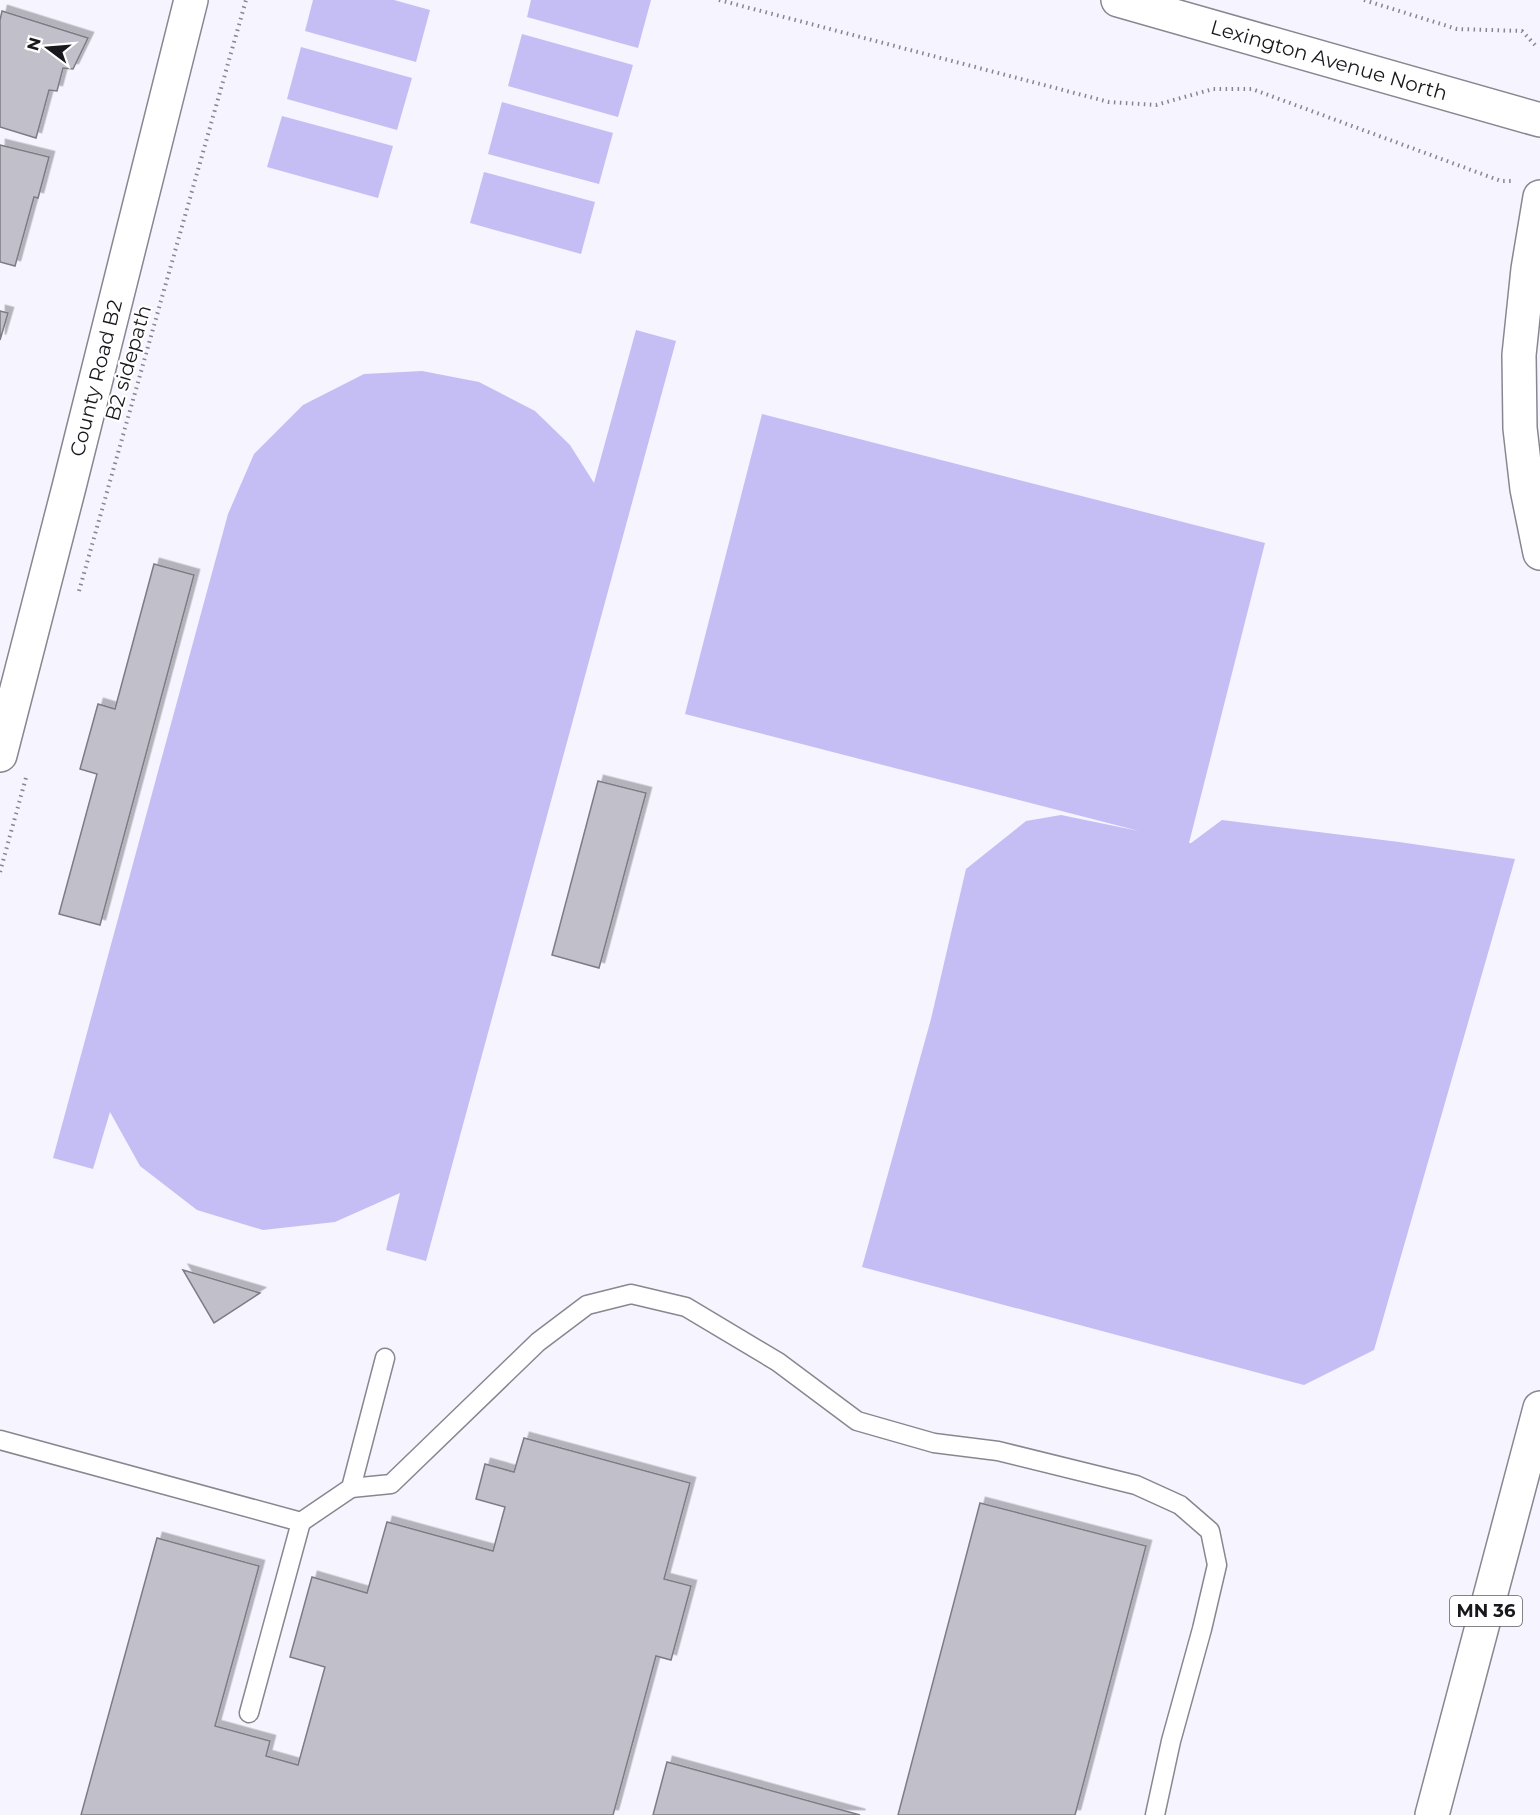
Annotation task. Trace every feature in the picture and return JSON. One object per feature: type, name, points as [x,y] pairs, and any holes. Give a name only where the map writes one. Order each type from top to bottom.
[{"type":"main road","name":"County Road B2","points":[[0,755],[191,0]]},
{"type":"main road","name":"Lexington Avenue North","points":[[1118,0],[1177,8],[1540,120]]},
{"type":"main road","points":[[1540,196],[1528,269],[1519,355],[1521,438],[1527,489],[1540,553]]},
{"type":"main road","name":"MN 36","points":[[1432,1815],[1540,1408]]},
{"type":"lane","points":[[249,1713],[301,1522],[351,1488],[391,1485],[538,1342],[587,1305],[631,1294],[686,1307],[778,1362],[857,1421],[934,1443],[998,1451],[1136,1485],[1180,1505],[1210,1531],[1217,1565],[1171,1741],[1155,1815]]},
{"type":"lane","points":[[351,1488],[386,1358]]},
{"type":"lane","points":[[7,1442],[301,1522]]},
{"type":"path","name":"B2 sidepath","points":[[78,597],[246,0]]},
{"type":"path","points":[[719,0],[1109,102],[1156,105],[1213,89],[1252,89],[1501,181]]},
{"type":"path","points":[[1364,0],[1457,29],[1522,32],[1536,46]]},
{"type":"path","points":[[0,872],[29,769]]},
{"type":"shaded area","points":[[313,0],[394,0],[430,10],[416,62],[305,31]]},
{"type":"shaded area","points":[[531,0],[651,0],[638,48],[527,17]]},
{"type":"shaded area","points":[[522,34],[633,65],[618,117],[508,86]]},
{"type":"shaded area","points":[[301,47],[412,78],[397,130],[287,99]]},
{"type":"shaded area","points":[[502,102],[613,133],[599,184],[488,154]]},
{"type":"shaded area","points":[[282,116],[393,146],[378,198],[267,167]]},
{"type":"shaded area","points":[[484,172],[595,202],[581,254],[470,223]]},
{"type":"shaded area","points":[[636,330],[676,341],[426,1261],[386,1250],[400,1193],[335,1222],[263,1230],[197,1210],[140,1166],[110,1112],[93,1169],[53,1158],[228,514],[254,454],[303,405],[364,374],[422,371],[479,382],[535,411],[570,445],[594,483]]},
{"type":"shaded area","points":[[762,414],[1265,543],[1189,843],[1222,820],[1515,859],[1374,1350],[1304,1385],[862,1267],[931,1019],[966,869],[1026,821],[1061,815],[1139,831],[685,714]]},
{"type":"building","points":[[2,11],[88,38],[73,69],[63,68],[57,91],[49,90],[36,138],[0,127],[0,20]]},
{"type":"building","points":[[0,145],[49,157],[38,198],[34,197],[15,266],[0,262]]},
{"type":"building","points":[[0,311],[8,313],[0,340]]},
{"type":"building","points":[[154,564],[194,575],[100,925],[59,914],[97,774],[80,769],[98,704],[115,709]]},
{"type":"building","points":[[598,781],[646,793],[599,968],[552,955]]},
{"type":"building","points":[[183,1270],[260,1293],[214,1323]]},
{"type":"building","points":[[524,1438],[690,1483],[664,1579],[691,1586],[671,1660],[656,1656],[613,1815],[81,1815],[157,1538],[259,1566],[215,1726],[270,1741],[266,1756],[298,1765],[325,1667],[290,1657],[312,1577],[367,1593],[387,1522],[493,1551],[505,1507],[476,1499],[485,1464],[514,1472]]},
{"type":"building","points":[[980,1503],[1146,1546],[1075,1815],[898,1815]]},
{"type":"building","points":[[667,1762],[860,1815],[653,1815]]}]
